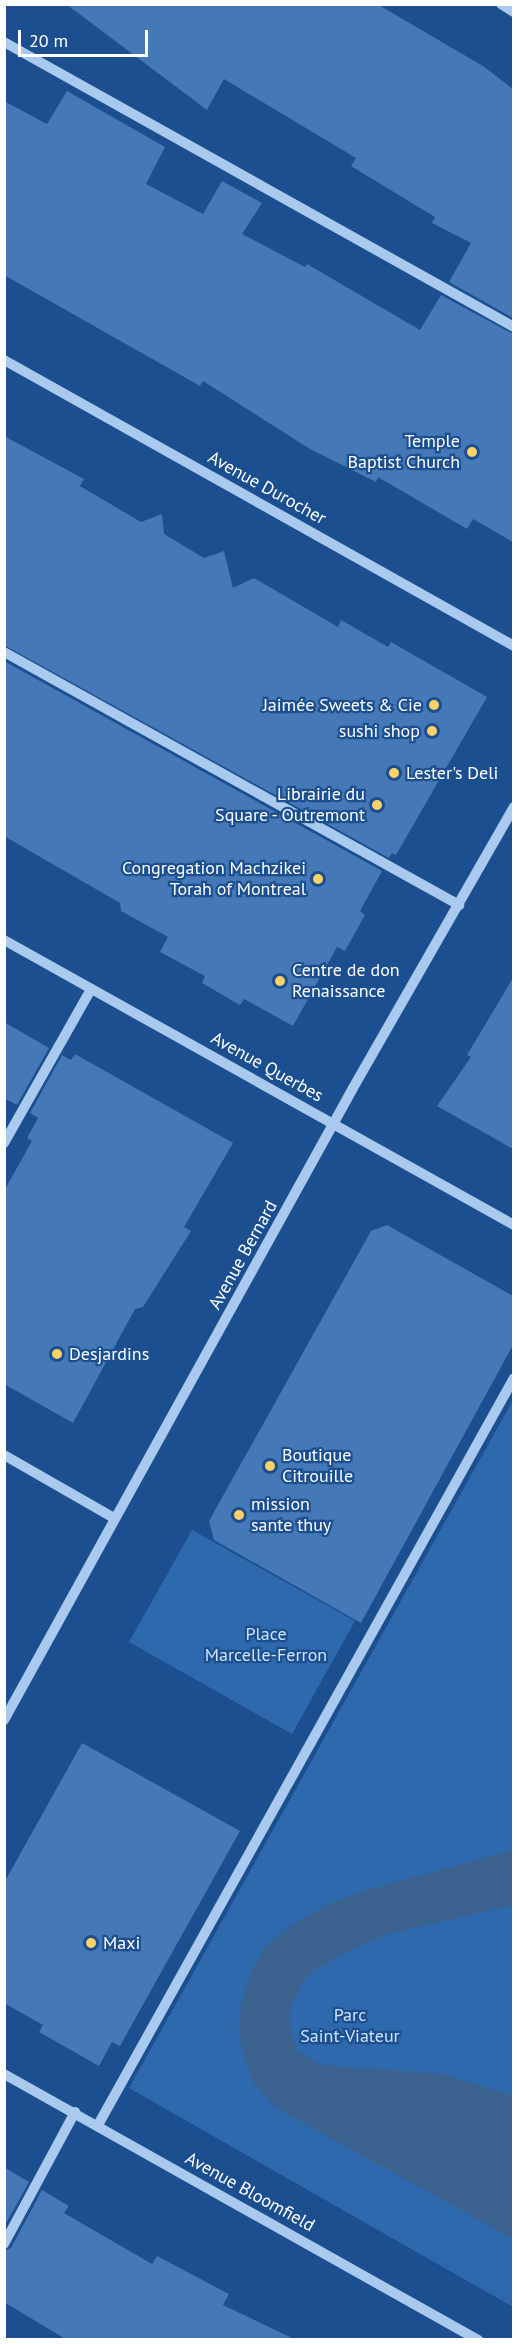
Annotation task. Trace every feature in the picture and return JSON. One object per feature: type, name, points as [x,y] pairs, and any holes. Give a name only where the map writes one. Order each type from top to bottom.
[{"type":"street","points":[[501,4],[513,12]]},
{"type":"street","points":[[4,42],[513,327]]},
{"type":"street","name":"Avenue Durocher","points":[[4,360],[513,646]]},
{"type":"street","points":[[4,652],[459,905]]},
{"type":"street","name":"Avenue Bernard","points":[[4,1720],[114,1518],[513,807]]},
{"type":"street","name":"Avenue Querbes","points":[[4,940],[513,1225]]},
{"type":"street","points":[[4,1143],[91,989]]},
{"type":"street","points":[[98,2125],[513,1378]]},
{"type":"street","points":[[4,1455],[114,1518]]},
{"type":"street","name":"Avenue Bloomfield","points":[[4,2074],[478,2340]]},
{"type":"street","points":[[4,2244],[75,2112]]},
{"type":"green space","name":"Parc Saint-Viateur","points":[[513,1400],[513,2307],[129,2088]]},
{"type":"green space","name":"Place Marcelle-Ferron","points":[[192,1530],[355,1621],[292,1734],[129,1642]]},
{"type":"shaded area","points":[[513,1850],[513,1905],[388,1934],[342,1954],[311,1973],[302,1984],[290,2010],[289,2026],[297,2051],[322,2065],[444,2074],[513,2096],[513,2239],[276,2108],[251,2080],[239,2036],[241,2004],[252,1968],[268,1944],[290,1926],[328,1904],[360,1892]]},
{"type":"building","points":[[66,4],[377,4],[483,66],[513,89],[513,318],[449,282],[471,243],[432,223],[435,217],[351,166],[356,158],[224,79],[207,110]]},
{"type":"building","points":[[67,91],[165,147],[146,184],[203,214],[222,181],[262,203],[242,234],[305,267],[307,264],[420,330],[441,295],[513,334],[513,542],[473,519],[467,529],[378,477],[376,482],[310,449],[203,381],[200,386],[4,275],[4,101],[47,124]]},
{"type":"building","points":[[4,436],[84,479],[80,486],[141,522],[162,514],[164,534],[204,558],[224,551],[233,588],[254,578],[338,627],[341,620],[388,647],[391,642],[487,697],[396,855],[392,853],[389,858],[4,645]]},
{"type":"building","points":[[4,661],[382,871],[360,911],[365,915],[345,951],[337,947],[293,1026],[244,999],[240,1005],[202,983],[205,976],[160,952],[168,937],[121,911],[120,903],[4,836]]},
{"type":"building","points":[[513,978],[513,1149],[437,1106],[471,1057],[467,1055]]},
{"type":"building","points":[[4,1022],[49,1048],[17,1105],[4,1098]]},
{"type":"building","points":[[75,1054],[233,1143],[184,1227],[191,1231],[143,1307],[135,1309],[73,1423],[4,1384],[4,1191],[32,1141],[27,1138],[38,1118],[30,1113],[62,1055],[71,1060]]},
{"type":"building","points":[[387,1225],[513,1296],[513,1345],[361,1623],[214,1540],[209,1521],[371,1231]]},
{"type":"building","name":"Maxi","points":[[82,1743],[240,1831],[120,2046],[112,2042],[99,2066],[39,2032],[43,2025],[4,2003],[4,1883]]},
{"type":"building","points":[[4,2167],[29,2182],[4,2227]]},
{"type":"building","points":[[42,2190],[69,2206],[64,2213],[152,2264],[157,2256],[229,2294],[223,2305],[296,2340],[67,2340],[4,2302],[4,2251],[11,2248]]},
{"type":"place","name":"Temple Baptist Church","points":[[472,452]]},
{"type":"place","name":"Jaimée Sweets & Cie","points":[[434,705]]},
{"type":"place","name":"sushi shop","points":[[432,731]]},
{"type":"place","name":"Lester's Deli","points":[[394,773]]},
{"type":"place","name":"Librairie du Square - Outremont","points":[[377,805]]},
{"type":"place","name":"Congregation Machzikei Torah of Montreal","points":[[318,879]]},
{"type":"place","name":"Centre de don Renaissance","points":[[280,981]]},
{"type":"place","name":"Desjardins","points":[[57,1354]]},
{"type":"place","name":"Boutique Citrouille","points":[[270,1466]]},
{"type":"place","name":"mission sante thuy","points":[[239,1515]]},
{"type":"place","name":"Maxi","points":[[91,1943]]}]
